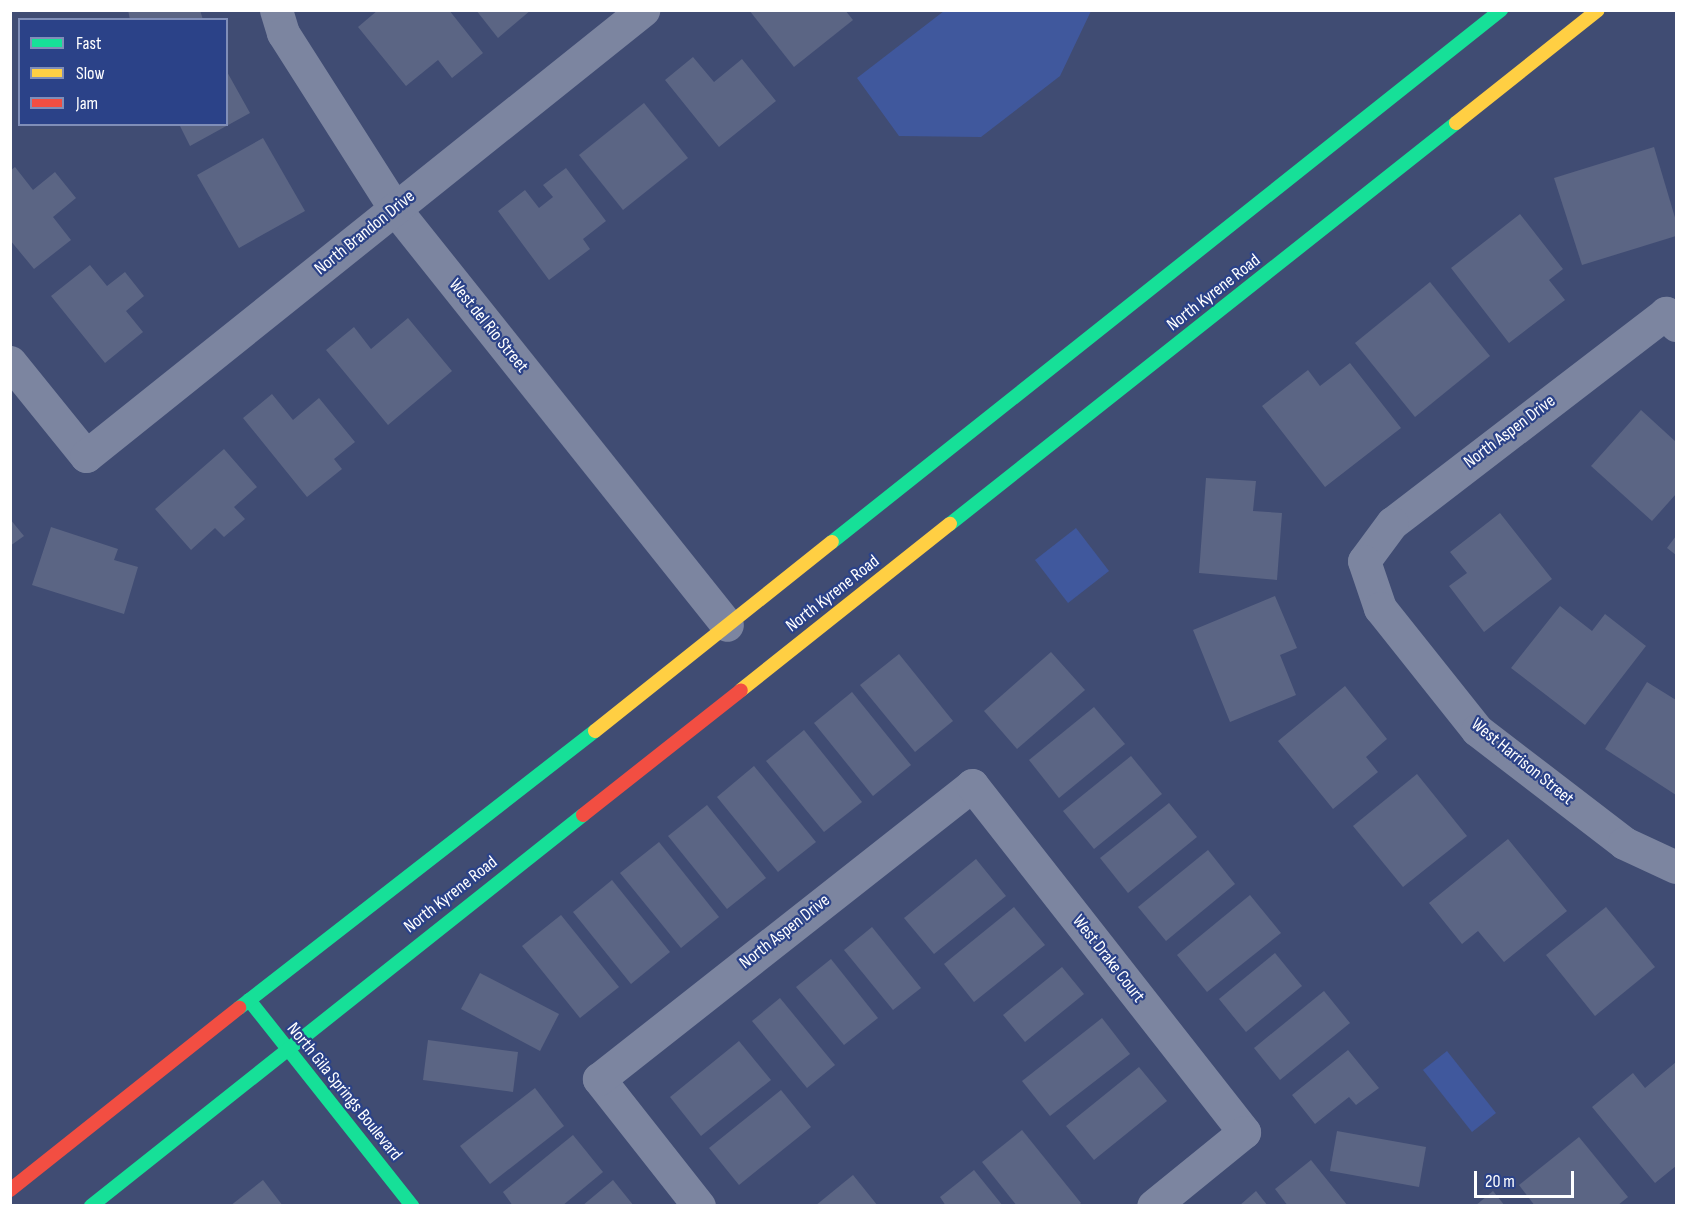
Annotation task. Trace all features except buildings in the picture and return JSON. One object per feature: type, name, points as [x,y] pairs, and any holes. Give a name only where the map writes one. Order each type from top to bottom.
[{"type":"main road","points":[[10,1190],[249,1000],[557,762],[1501,10]]},
{"type":"main road","name":"North Kyrene Road","points":[[91,1206],[286,1048],[1598,10]]},
{"type":"main road","name":"North Gila Springs Boulevard","points":[[249,1000],[412,1206]]},
{"type":"street","name":"West del Rio Street","points":[[276,10],[283,33],[395,209],[727,625]]},
{"type":"street","name":"North Brandon Drive","points":[[10,362],[86,456],[643,10]]},
{"type":"street","name":"North Aspen Drive","points":[[1364,561],[1392,523],[1671,319]]},
{"type":"street","name":"West Harrison Street","points":[[1364,561],[1380,608],[1477,730],[1624,843],[1677,867]]},
{"type":"street","name":"North Aspen Drive","points":[[699,1206],[599,1080],[972,785]]},
{"type":"street","name":"West Drake Court","points":[[972,785],[1244,1132],[1152,1206]]},
{"type":"shaded area","points":[[944,11],[1091,11],[1060,76],[981,137],[899,136],[857,78]]},
{"type":"shaded area","points":[[1076,528],[1109,571],[1068,603],[1035,560]]},
{"type":"shaded area","points":[[1447,1051],[1496,1113],[1472,1132],[1423,1070]]},
{"type":"traffic: fast","points":[[832,542],[1501,10]]},
{"type":"traffic: fast","points":[[950,524],[1456,123]]},
{"type":"traffic: fast","points":[[239,1008],[595,731]]},
{"type":"traffic: fast","points":[[91,1206],[583,815]]},
{"type":"traffic: fast","points":[[249,1000],[412,1206]]},
{"type":"traffic: slow","points":[[1456,123],[1598,10]]},
{"type":"traffic: slow","points":[[741,690],[950,524]]},
{"type":"traffic: slow","points":[[595,731],[832,542]]},
{"type":"traffic: jam","points":[[583,815],[741,690]]},
{"type":"traffic: jam","points":[[10,1190],[239,1008]]}]
